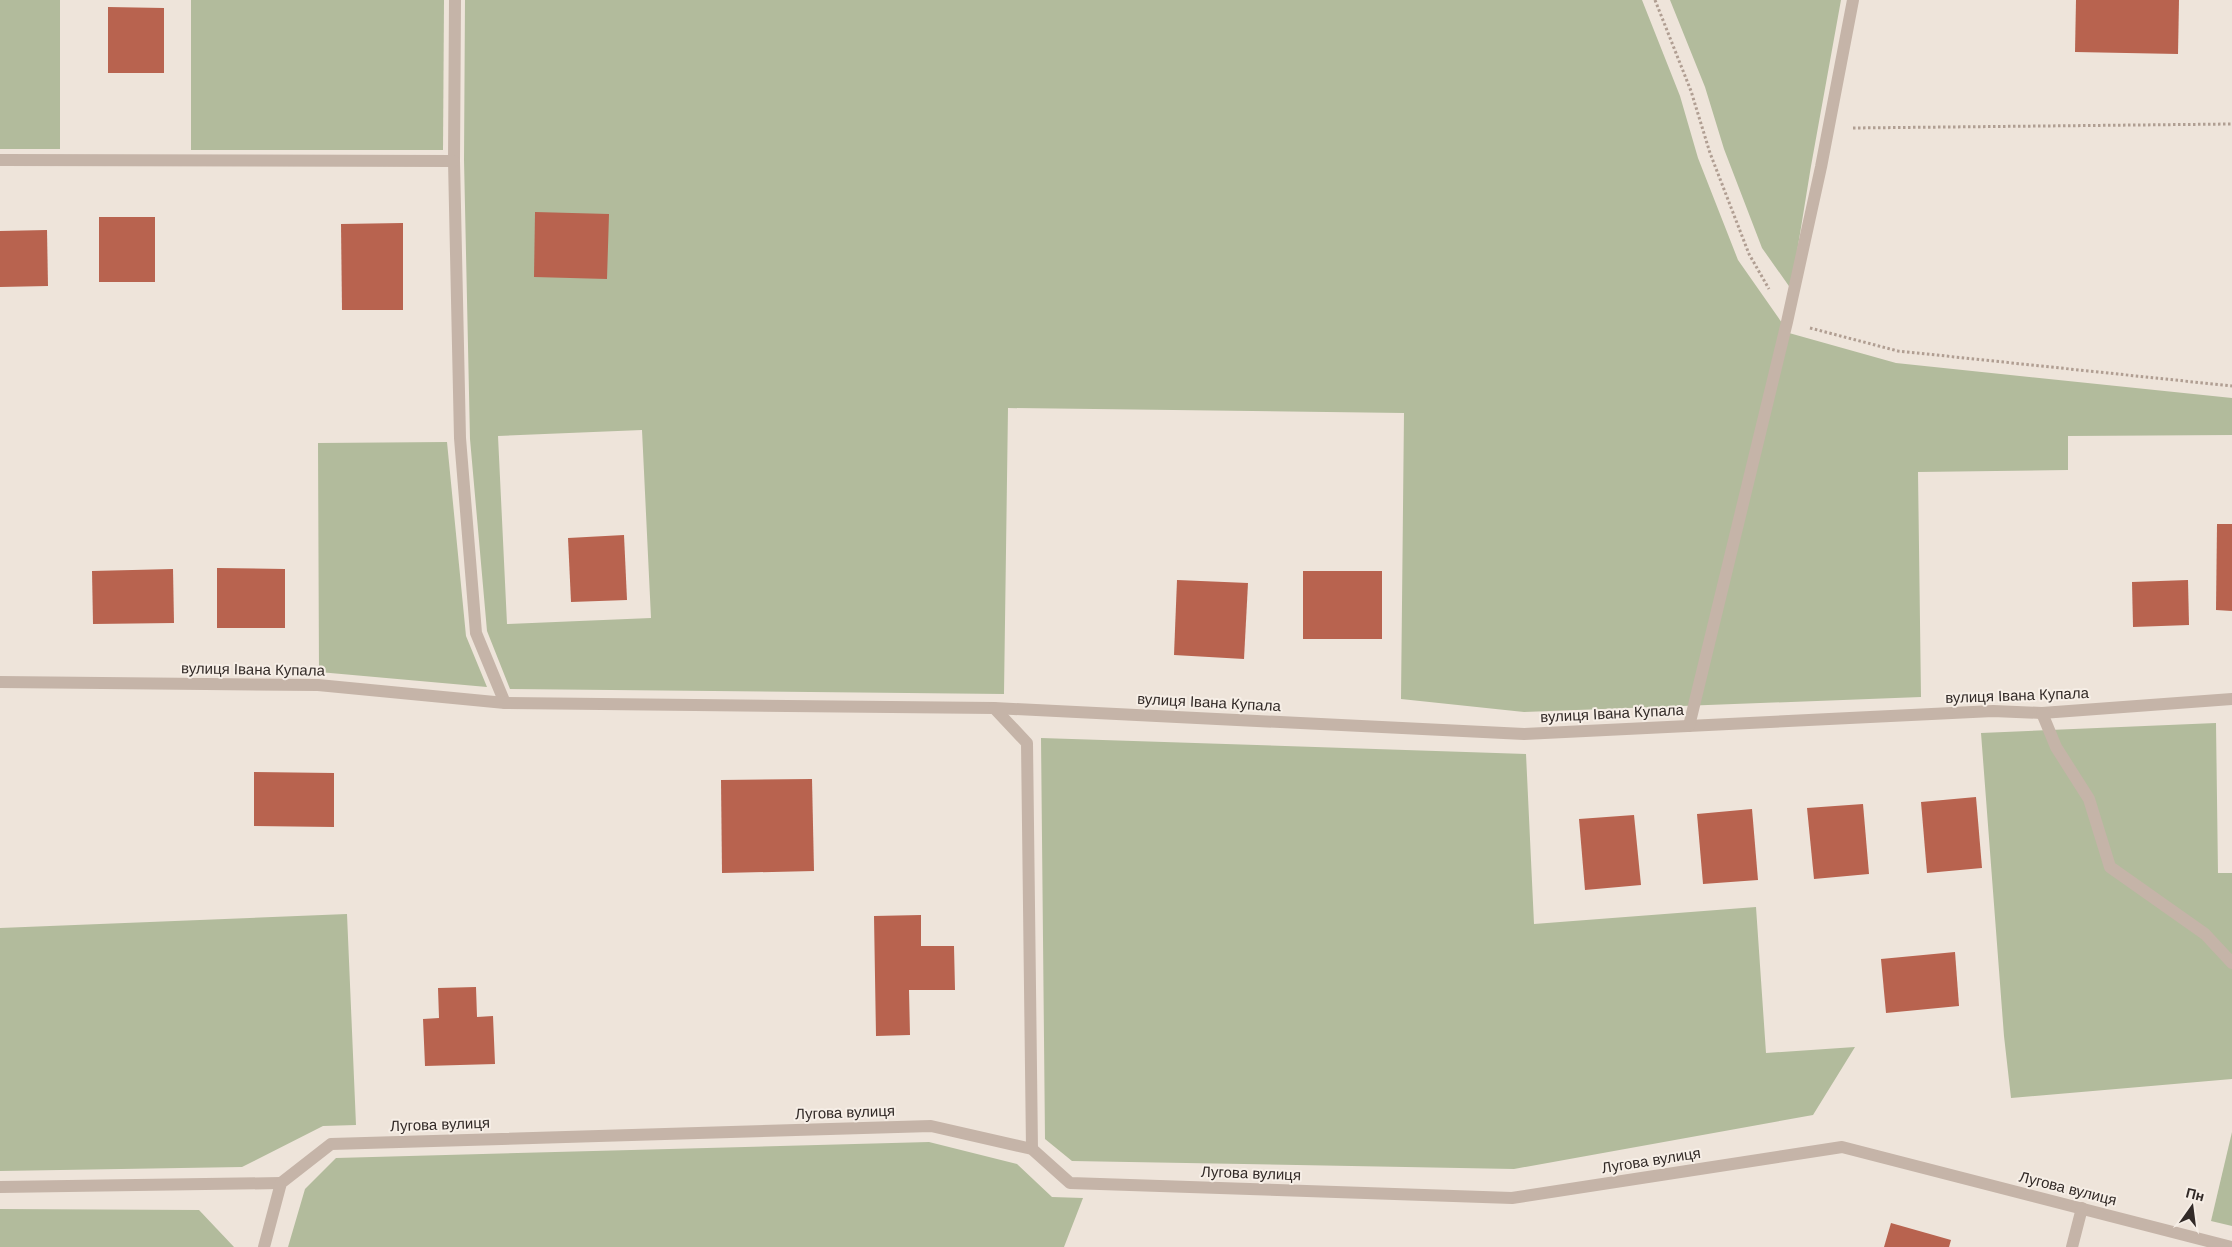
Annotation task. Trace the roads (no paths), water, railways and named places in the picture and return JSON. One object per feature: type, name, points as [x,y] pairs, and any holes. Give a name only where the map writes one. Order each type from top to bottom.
[{"type":"street","points":[[455,0],[454,161],[460,438],[476,633],[505,703]]},
{"type":"street","points":[[1689,726],[1787,322],[1853,0]]},
{"type":"street","points":[[0,160],[454,161]]},
{"type":"street","name":"вулиця Івана Купала","points":[[0,682],[318,685],[505,703],[994,708],[1524,734],[1993,711],[2042,713],[2232,699]]},
{"type":"street","points":[[994,708],[1027,743],[1032,1149]]},
{"type":"street","points":[[2042,713],[2056,747],[2089,799],[2110,866],[2205,934],[2232,963]]},
{"type":"street","name":"Лугова вулиця","points":[[281,1183],[331,1144],[931,1126],[1032,1149],[1070,1183],[1512,1198],[1842,1147],[2231,1247]]},
{"type":"street","points":[[0,1187],[281,1183],[264,1247]]},
{"type":"street","points":[[2072,1247],[2082,1208]]}]
